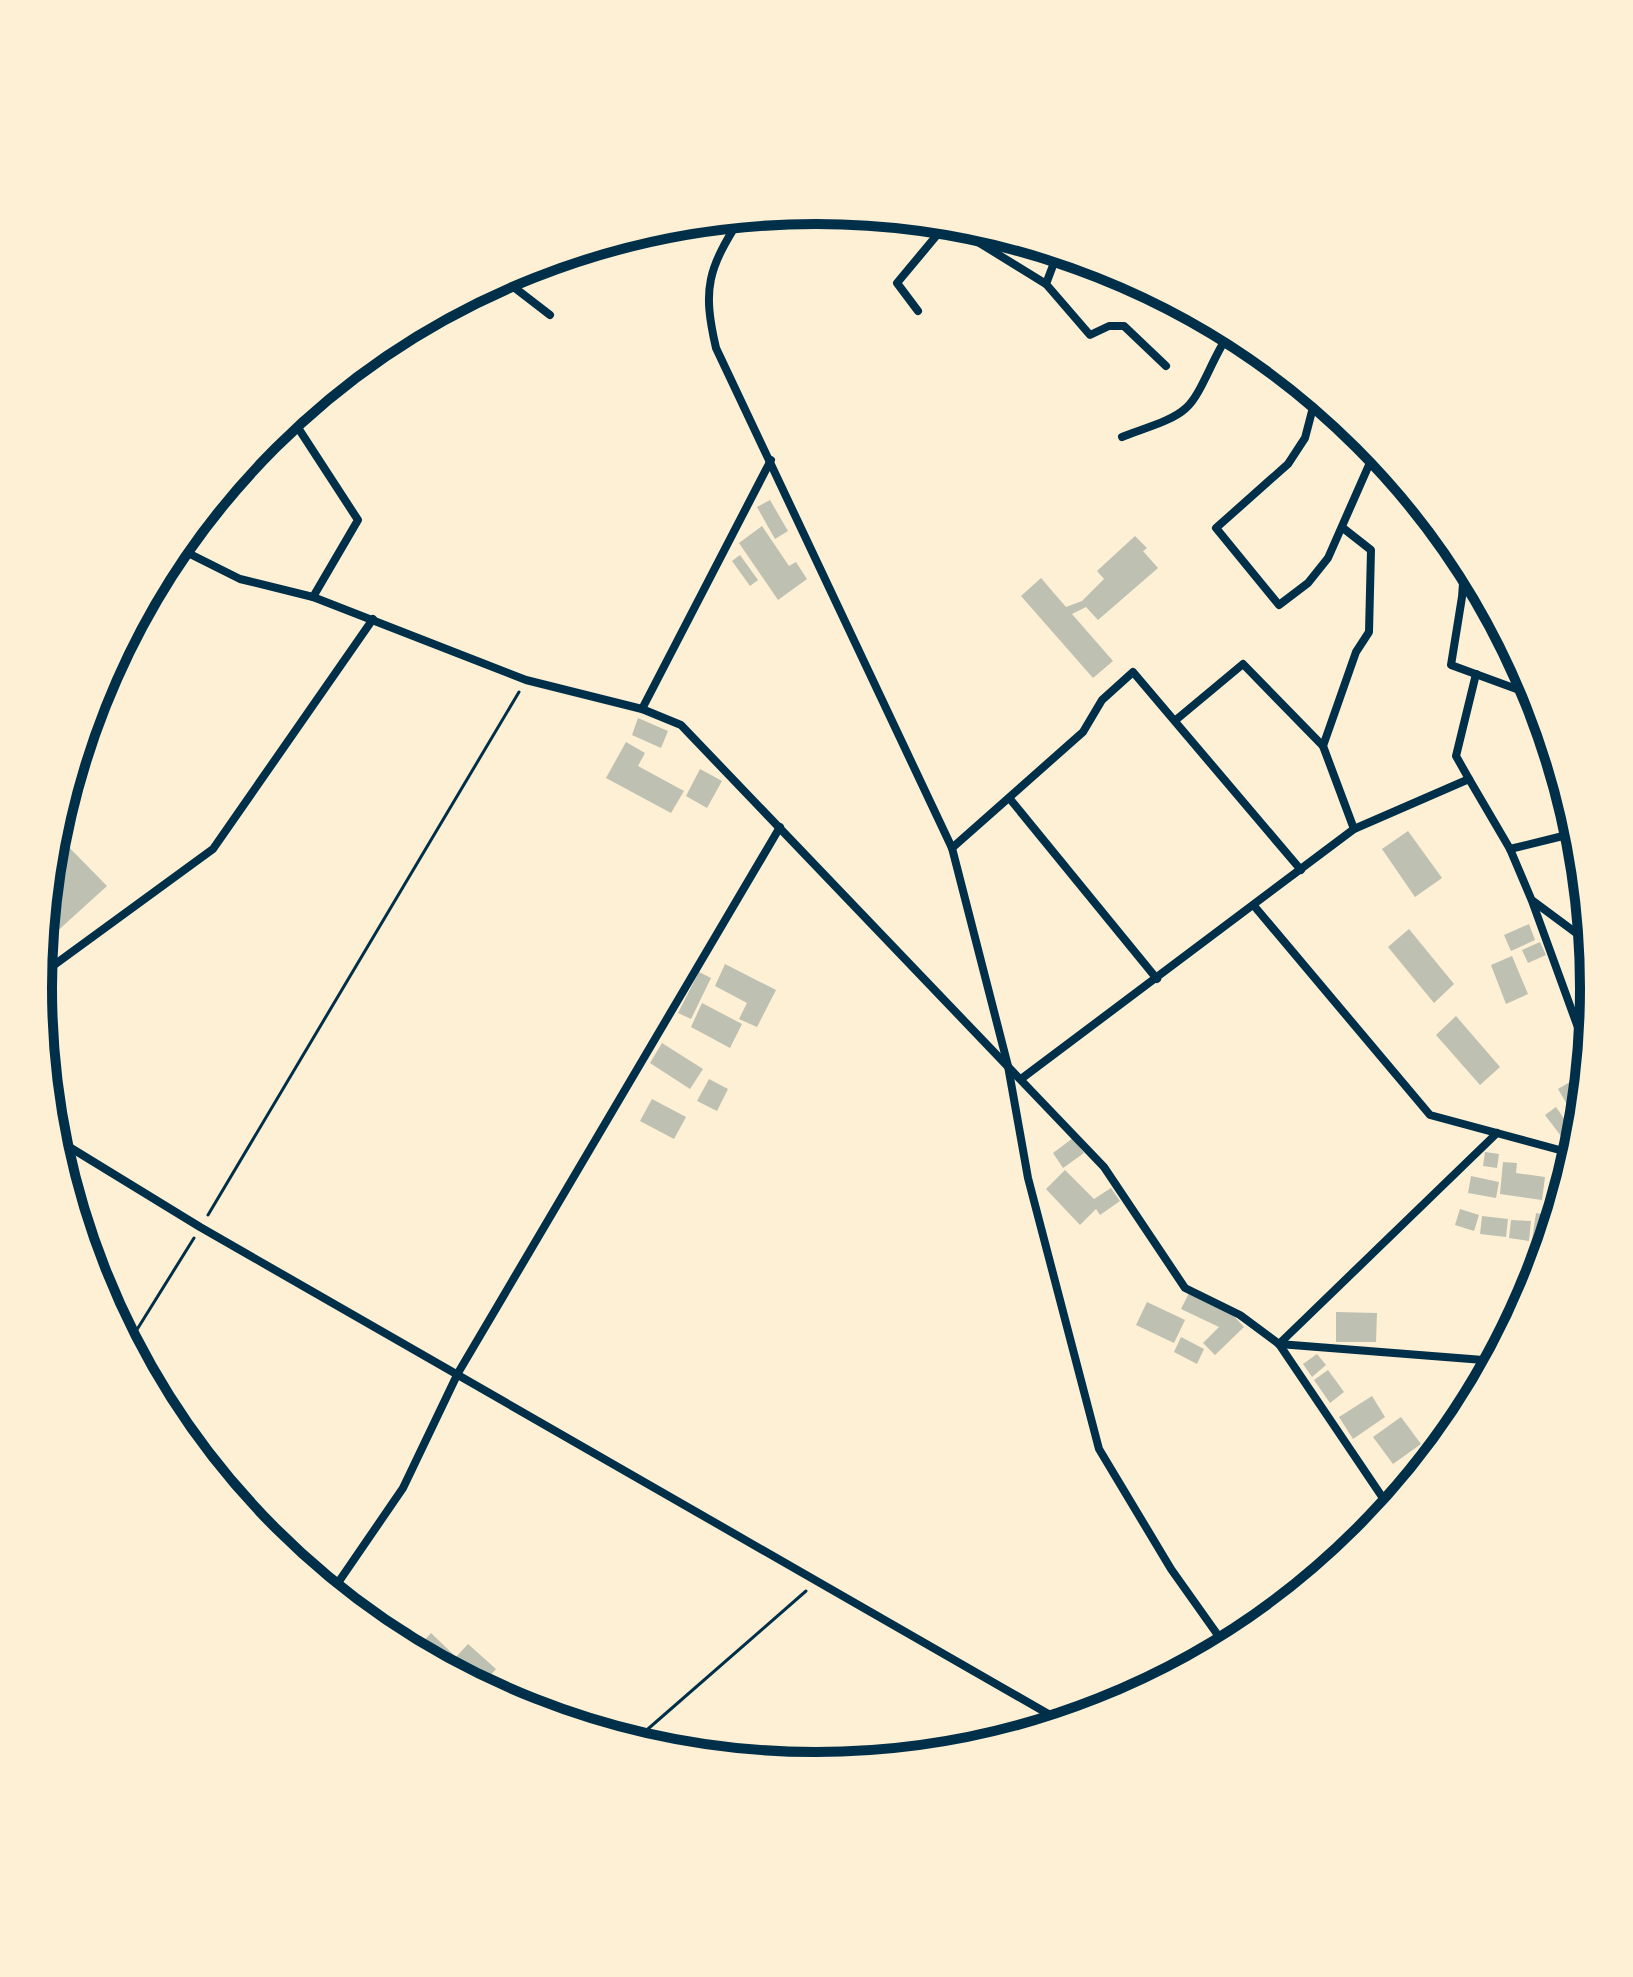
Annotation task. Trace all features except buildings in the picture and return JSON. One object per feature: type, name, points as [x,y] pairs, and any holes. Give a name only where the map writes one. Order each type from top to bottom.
[{"type":"street","points":[[734,229],[710,272],[707,310],[716,348],[952,848],[1008,1066],[1028,1178],[1099,1449],[1171,1569],[1220,1638]]},
{"type":"street","points":[[918,311],[897,283],[937,234]]},
{"type":"street","points":[[977,242],[1046,284],[1090,335],[1109,326],[1124,326],[1166,366]]},
{"type":"street","points":[[1046,284],[1054,263]]},
{"type":"street","points":[[513,287],[550,315]]},
{"type":"street","points":[[1122,437],[1184,410],[1195,398],[1215,352],[1223,341]]},
{"type":"street","points":[[1313,407],[1305,438],[1288,464],[1216,528],[1279,605],[1308,583],[1328,558],[1370,462]]},
{"type":"street","points":[[298,427],[358,520],[313,597]]},
{"type":"street","points":[[642,709],[771,460]]},
{"type":"street","points":[[1323,746],[1356,652],[1369,632],[1371,550],[1343,528]]},
{"type":"street","points":[[189,553],[240,579],[313,597],[526,680],[642,709],[681,725],[1104,1167],[1185,1288],[1240,1315],[1279,1344],[1384,1500]]},
{"type":"street","points":[[1463,583],[1451,665],[1520,691]]},
{"type":"street","points":[[53,966],[213,849],[373,619]]},
{"type":"street","points":[[1177,719],[1243,664],[1323,746],[1354,829]]},
{"type":"street","points":[[952,848],[1083,732],[1102,700],[1133,672],[1177,719],[1301,870]]},
{"type":"street","points":[[1476,674],[1456,756],[1510,849],[1579,1031]]},
{"type":"street","points":[[1021,1079],[1255,907],[1354,829],[1469,779]]},
{"type":"street","points":[[1010,799],[1157,979]]},
{"type":"street","points":[[337,1584],[403,1488],[458,1373],[780,827]]},
{"type":"street","points":[[1510,849],[1565,835]]},
{"type":"street","points":[[1532,901],[1579,935]]},
{"type":"street","points":[[1255,907],[1430,1115],[1563,1151]]},
{"type":"street","points":[[1279,1344],[1497,1133]]},
{"type":"street","points":[[69,1147],[200,1227],[1051,1715]]},
{"type":"street","points":[[1279,1344],[1485,1360]]},
{"type":"path","points":[[134,1334],[526,680]]},
{"type":"path","points":[[644,1733],[818,1581]]}]
